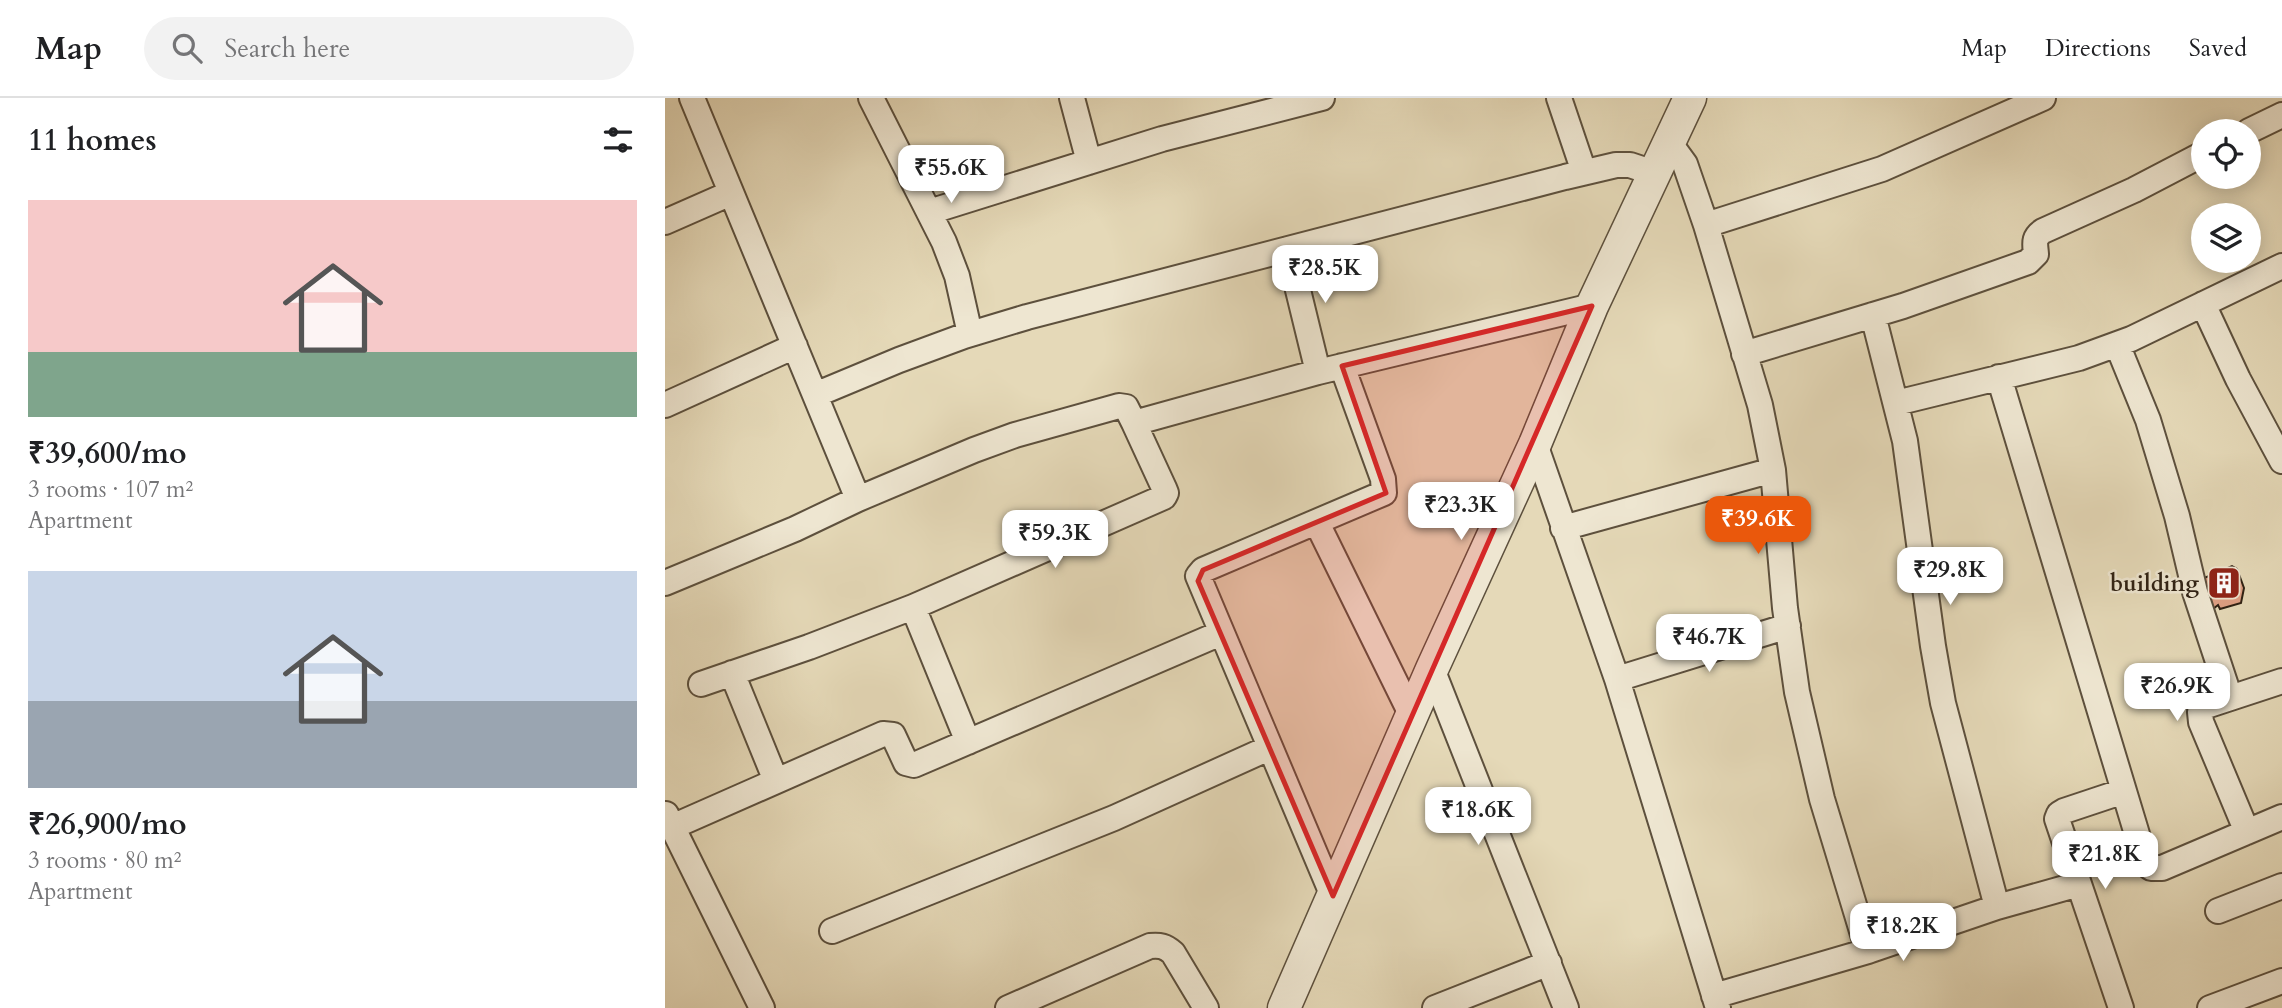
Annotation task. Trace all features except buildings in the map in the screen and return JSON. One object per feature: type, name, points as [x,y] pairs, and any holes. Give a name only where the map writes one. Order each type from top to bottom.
[{"type":"street","points":[[692,98],[858,499]]},
{"type":"street","points":[[871,98],[944,243],[957,276],[970,334]]},
{"type":"street","points":[[1072,98],[1089,162]]},
{"type":"street","points":[[929,212],[1162,139],[1322,98]]},
{"type":"street","points":[[1559,98],[1584,172]]},
{"type":"street","points":[[1284,1008],[1432,669],[1535,444],[1592,306],[1690,98]]},
{"type":"street","points":[[1706,225],[1882,169],[2043,98]]},
{"type":"street","points":[[2261,125],[2282,115]]},
{"type":"street","points":[[1668,145],[1685,164],[1760,405],[1773,470],[1797,692],[1813,762],[1868,951]]},
{"type":"street","points":[[1744,354],[1873,315],[2028,262],[2036,254],[2034,241],[2043,231],[2134,190],[2191,160]]},
{"type":"street","points":[[815,396],[899,360],[970,334],[1288,249],[1616,165],[1630,165],[1654,173]]},
{"type":"street","points":[[665,222],[731,192]]},
{"type":"street","points":[[1288,249],[1330,369],[1385,487],[1384,493],[1200,573],[1198,581],[1333,896]]},
{"type":"street","points":[[1896,403],[2079,358],[2117,344],[2282,266]]},
{"type":"street","points":[[2203,304],[2238,379],[2282,461]]},
{"type":"street","points":[[1134,423],[1330,369],[1592,306]]},
{"type":"street","points":[[1873,315],[1905,442],[1943,703],[1997,907]]},
{"type":"street","points":[[2117,344],[2148,420],[2177,516],[2196,592],[2230,698]]},
{"type":"street","points":[[665,405],[795,346]]},
{"type":"street","points":[[2000,377],[2142,855],[2151,868],[2162,868],[2282,817]]},
{"type":"street","points":[[665,583],[974,450],[1015,435],[1119,406],[1126,407],[1166,493],[1164,497],[913,607],[701,684]]},
{"type":"street","points":[[1535,444],[1617,679],[1716,1002],[1997,907],[2079,884]]},
{"type":"street","points":[[1563,528],[1773,470]]},
{"type":"street","points":[[1317,523],[1412,716]]},
{"type":"street","points":[[913,607],[968,741]]},
{"type":"street","points":[[1617,679],[1788,626]]},
{"type":"street","points":[[762,1008],[669,820],[776,781],[883,734],[893,735],[909,765],[1221,633]]},
{"type":"street","points":[[1432,669],[1566,1008]]},
{"type":"street","points":[[732,673],[776,781]]},
{"type":"street","points":[[2247,832],[2199,717],[2200,712],[2206,706],[2282,681]]},
{"type":"street","points":[[832,931],[1114,818],[1269,748]]},
{"type":"street","points":[[2121,1008],[2057,819],[2059,814],[2124,791]]},
{"type":"street","points":[[2218,911],[2282,886]]},
{"type":"street","points":[[1008,1008],[1150,946],[1159,945],[1167,947],[1173,953],[1206,1008]]},
{"type":"street","points":[[1435,1008],[1549,963]]},
{"type":"street","points":[[2210,1008],[2282,981]]},
{"type":"highlighted area","points":[[1592,306],[1333,896],[1198,581],[1203,570],[1386,493],[1342,366]]},
{"type":"place","name":"building","points":[[2224,583]]}]
